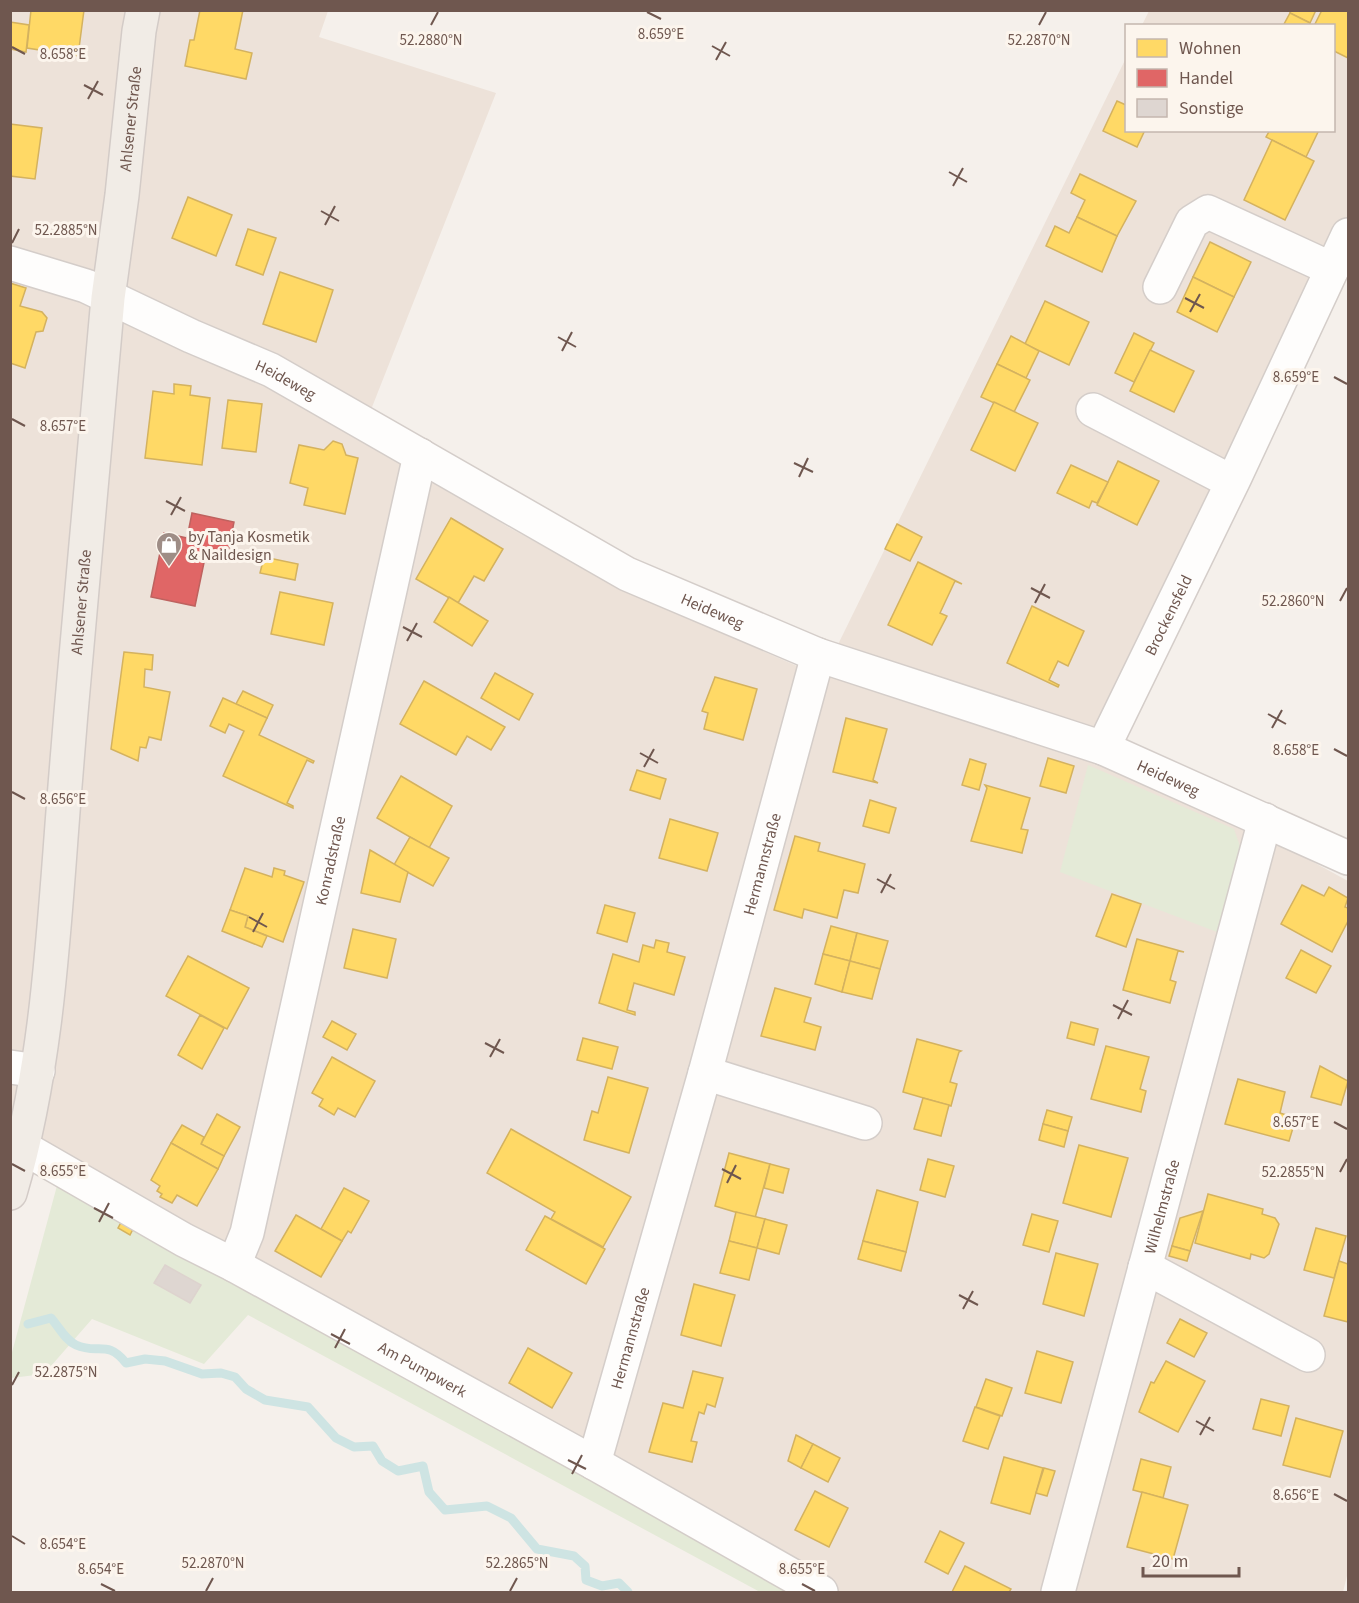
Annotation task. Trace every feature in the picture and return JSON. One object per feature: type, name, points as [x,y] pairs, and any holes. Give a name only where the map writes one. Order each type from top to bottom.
[{"type":"main road","name":"Ahlsener Straße","points":[[10,1193],[24,1148],[24,1069],[53,945],[108,298],[143,10]]},
{"type":"street","points":[[1160,287],[1192,222],[1208,212],[1332,269]]},
{"type":"street","name":"Brockensfeld","points":[[1103,748],[1348,235]]},
{"type":"street","name":"Heideweg","points":[[10,263],[86,286],[108,298],[271,370],[627,573],[818,655],[1103,748],[1348,858]]},
{"type":"street","points":[[1093,410],[1232,482]]},
{"type":"street","name":"Konradstraße","points":[[234,1265],[248,1233],[420,455]]},
{"type":"street","name":"Hermannstraße","points":[[594,1463],[705,1073],[818,655]]},
{"type":"street","name":"Wilhelmstraße","points":[[1058,1593],[1265,820]]},
{"type":"street","points":[[705,1073],[865,1123]]},
{"type":"street","name":"Am Pumpwerk","points":[[24,1148],[184,1240],[234,1265],[594,1463],[821,1593]]},
{"type":"street","points":[[1145,1268],[1308,1355]]},
{"type":"shaded area","points":[[10,11],[328,11],[319,37],[496,93],[361,435],[508,527],[626,591],[822,677],[1125,60],[1125,132],[1335,132],[1335,24],[1142,24],[1149,11],[1348,11],[1348,228],[1092,760],[1260,833],[1348,881],[1348,1572],[1343,1592],[805,1592],[47,1176],[11,1161]]},
{"type":"green space","points":[[1088,765],[1234,829],[1241,849],[1217,932],[1060,872]]},
{"type":"green space","points":[[58,1182],[805,1592],[760,1592],[248,1315],[204,1364],[92,1319],[44,1374],[11,1378],[11,1356]]},
{"type":"building: Wohnen","points":[[31,10],[84,10],[78,56],[27,48]]},
{"type":"building: Wohnen","points":[[200,10],[243,10],[235,49],[252,53],[246,79],[185,66],[190,40],[194,40]]},
{"type":"building: Wohnen","points":[[1291,10],[1316,10],[1310,23],[1290,13]]},
{"type":"building: Wohnen","points":[[1322,10],[1348,10],[1348,58],[1335,52],[1335,24],[1315,24]]},
{"type":"building: Wohnen","points":[[1290,13],[1310,23],[1310,24],[1284,24]]},
{"type":"building: Wohnen","points":[[10,22],[29,25],[26,52],[10,49]]},
{"type":"building: Wohnen","points":[[1117,101],[1125,105],[1125,132],[1144,132],[1137,147],[1103,131]]},
{"type":"building: Wohnen","points":[[10,124],[42,128],[35,179],[10,176]]},
{"type":"building: Wohnen","points":[[1269,132],[1318,132],[1306,157],[1266,137]]},
{"type":"building: Wohnen","points":[[1272,140],[1314,161],[1285,220],[1244,200]]},
{"type":"building: Wohnen","points":[[1080,174],[1136,201],[1117,236],[1077,217],[1085,200],[1071,193]]},
{"type":"building: Wohnen","points":[[188,197],[232,215],[216,256],[172,238]]},
{"type":"building: Wohnen","points":[[1077,217],[1117,236],[1102,272],[1046,246],[1055,226],[1069,233]]},
{"type":"building: Wohnen","points":[[248,229],[276,238],[263,275],[236,265]]},
{"type":"building: Wohnen","points":[[1210,242],[1251,262],[1234,297],[1193,277]]},
{"type":"building: Wohnen","points":[[280,272],[333,290],[316,342],[263,324]]},
{"type":"building: Wohnen","points":[[1193,277],[1234,297],[1217,332],[1177,312]]},
{"type":"building: Wohnen","points":[[10,283],[26,288],[20,306],[42,312],[47,318],[43,331],[36,332],[25,368],[10,363]]},
{"type":"building: Wohnen","points":[[1045,301],[1089,322],[1069,365],[1025,344]]},
{"type":"building: Wohnen","points":[[1134,333],[1154,343],[1134,382],[1115,373]]},
{"type":"building: Wohnen","points":[[1011,336],[1039,351],[1026,378],[997,364]]},
{"type":"building: Wohnen","points":[[1150,350],[1194,371],[1174,412],[1130,391]]},
{"type":"building: Wohnen","points":[[997,364],[1030,380],[1014,412],[981,397]]},
{"type":"building: Wohnen","points":[[174,384],[191,386],[190,395],[210,398],[202,465],[145,458],[153,391],[174,394]]},
{"type":"building: Wohnen","points":[[228,400],[262,404],[256,452],[222,448]]},
{"type":"building: Wohnen","points":[[994,402],[1038,423],[1015,471],[971,450]]},
{"type":"building: Wohnen","points":[[333,441],[342,444],[346,455],[358,458],[345,514],[304,505],[308,488],[290,483],[299,445],[324,450]]},
{"type":"building: Wohnen","points":[[1118,461],[1159,481],[1137,525],[1097,505]]},
{"type":"building: Wohnen","points":[[1071,465],[1108,482],[1097,503],[1092,501],[1089,508],[1057,493]]},
{"type":"building: Wohnen","points":[[451,518],[503,549],[484,581],[474,576],[458,603],[416,579]]},
{"type":"building: Wohnen","points":[[897,524],[922,537],[910,561],[885,549]]},
{"type":"building: Wohnen","points":[[264,557],[298,564],[295,580],[260,573]]},
{"type":"building: Wohnen","points":[[918,562],[962,584],[955,581],[940,613],[947,616],[932,645],[888,625]]},
{"type":"building: Wohnen","points":[[280,592],[333,603],[324,645],[271,634]]},
{"type":"building: Wohnen","points":[[449,597],[488,621],[472,646],[434,622]]},
{"type":"building: Wohnen","points":[[1032,606],[1084,631],[1068,666],[1058,661],[1049,680],[1059,685],[1058,687],[1007,663]]},
{"type":"building: Wohnen","points":[[124,652],[153,655],[152,670],[145,669],[144,687],[170,692],[161,740],[149,737],[146,748],[140,747],[138,761],[111,749]]},
{"type":"building: Wohnen","points":[[495,673],[533,694],[519,720],[481,698]]},
{"type":"building: Wohnen","points":[[715,677],[757,689],[743,740],[704,729],[708,713],[702,711]]},
{"type":"building: Wohnen","points":[[424,681],[505,727],[491,750],[467,736],[456,755],[400,724]]},
{"type":"building: Wohnen","points":[[243,691],[273,705],[267,718],[236,704]]},
{"type":"building: Wohnen","points":[[223,698],[267,718],[259,735],[314,761],[313,763],[307,760],[287,803],[293,808],[223,776],[244,731],[229,724],[225,733],[210,726]]},
{"type":"building: Wohnen","points":[[846,718],[887,729],[873,780],[878,783],[833,772]]},
{"type":"building: Wohnen","points":[[1048,758],[1074,766],[1066,793],[1040,786]]},
{"type":"building: Wohnen","points":[[970,759],[986,764],[979,790],[962,785]]},
{"type":"building: Wohnen","points":[[637,770],[666,779],[660,799],[630,790]]},
{"type":"building: Wohnen","points":[[401,776],[452,806],[429,848],[377,818]]},
{"type":"building: Wohnen","points":[[985,785],[1030,798],[1021,829],[1028,830],[1022,853],[971,841],[987,788]]},
{"type":"building: Wohnen","points":[[870,800],[896,808],[889,833],[863,826]]},
{"type":"building: Wohnen","points":[[670,819],[718,833],[707,871],[659,858]]},
{"type":"building: Wohnen","points":[[795,836],[820,843],[818,851],[865,864],[858,893],[844,890],[837,918],[804,909],[802,918],[774,910]]},
{"type":"building: Wohnen","points":[[410,837],[449,858],[433,886],[394,865]]},
{"type":"building: Wohnen","points":[[370,850],[408,872],[400,902],[361,893]]},
{"type":"building: Wohnen","points":[[245,868],[272,877],[274,868],[285,871],[284,875],[304,882],[283,942],[245,927],[248,916],[230,910]]},
{"type":"building: Wohnen","points":[[1302,885],[1324,896],[1329,887],[1348,898],[1345,907],[1348,908],[1348,921],[1332,952],[1281,924]]},
{"type":"building: Wohnen","points":[[1112,894],[1141,904],[1126,947],[1096,936]]},
{"type":"building: Wohnen","points":[[605,905],[635,913],[627,942],[597,933]]},
{"type":"building: Wohnen","points":[[230,910],[248,916],[245,927],[267,936],[262,947],[222,931]]},
{"type":"building: Wohnen","points":[[831,926],[857,933],[850,961],[823,954]]},
{"type":"building: Wohnen","points":[[353,929],[396,939],[387,978],[344,968]]},
{"type":"building: Wohnen","points":[[857,933],[888,941],[880,969],[850,961]]},
{"type":"building: Wohnen","points":[[1137,939],[1184,952],[1178,951],[1170,980],[1176,982],[1170,1003],[1123,990]]},
{"type":"building: Wohnen","points":[[656,940],[669,943],[667,952],[685,957],[674,995],[634,983],[627,1010],[635,1012],[635,1015],[599,1003],[613,954],[639,962],[643,945],[654,948]]},
{"type":"building: Wohnen","points":[[1301,950],[1331,966],[1316,993],[1286,978]]},
{"type":"building: Wohnen","points":[[823,954],[850,961],[842,992],[815,984]]},
{"type":"building: Wohnen","points":[[188,956],[249,988],[227,1029],[166,996]]},
{"type":"building: Wohnen","points":[[850,961],[880,969],[872,999],[842,992]]},
{"type":"building: Wohnen","points":[[775,988],[811,998],[804,1022],[821,1027],[815,1050],[761,1036]]},
{"type":"building: Wohnen","points":[[200,1015],[224,1028],[202,1069],[178,1055]]},
{"type":"building: Wohnen","points":[[332,1021],[356,1034],[347,1050],[323,1037]]},
{"type":"building: Wohnen","points":[[1071,1022],[1098,1029],[1094,1045],[1067,1038]]},
{"type":"building: Wohnen","points":[[583,1038],[618,1047],[612,1069],[577,1060]]},
{"type":"building: Wohnen","points":[[917,1039],[961,1051],[950,1082],[957,1084],[951,1106],[903,1092]]},
{"type":"building: Wohnen","points":[[1106,1046],[1149,1057],[1140,1089],[1146,1091],[1141,1112],[1091,1099]]},
{"type":"building: Wohnen","points":[[332,1057],[375,1081],[355,1117],[338,1108],[334,1115],[319,1106],[323,1099],[312,1093]]},
{"type":"building: Wohnen","points":[[1320,1066],[1348,1081],[1341,1105],[1311,1097]]},
{"type":"building: Wohnen","points":[[608,1077],[648,1088],[629,1153],[584,1140],[592,1111],[598,1113]]},
{"type":"building: Wohnen","points":[[1238,1079],[1285,1092],[1280,1113],[1296,1118],[1289,1141],[1225,1124]]},
{"type":"building: Wohnen","points":[[923,1098],[949,1105],[941,1136],[914,1129]]},
{"type":"building: Wohnen","points":[[1047,1110],[1072,1117],[1068,1131],[1043,1124]]},
{"type":"building: Wohnen","points":[[217,1114],[240,1127],[224,1156],[201,1144]]},
{"type":"building: Wohnen","points":[[1043,1124],[1068,1131],[1064,1147],[1039,1140]]},
{"type":"building: Wohnen","points":[[182,1125],[204,1137],[201,1144],[224,1156],[218,1169],[171,1143]]},
{"type":"building: Wohnen","points":[[511,1129],[631,1197],[603,1247],[551,1219],[555,1212],[487,1173]]},
{"type":"building: Wohnen","points":[[171,1143],[218,1169],[197,1206],[177,1195],[172,1203],[160,1197],[162,1194],[157,1191],[160,1186],[151,1180]]},
{"type":"building: Wohnen","points":[[1079,1145],[1128,1158],[1111,1217],[1063,1203]]},
{"type":"building: Wohnen","points":[[729,1153],[770,1164],[755,1218],[715,1206]]},
{"type":"building: Wohnen","points":[[928,1159],[954,1166],[945,1197],[920,1190]]},
{"type":"building: Wohnen","points":[[770,1164],[789,1169],[783,1193],[764,1188]]},
{"type":"building: Wohnen","points":[[344,1188],[369,1201],[351,1233],[348,1231],[342,1241],[321,1229]]},
{"type":"building: Wohnen","points":[[877,1190],[918,1202],[906,1252],[863,1241]]},
{"type":"building: Wohnen","points":[[1208,1194],[1263,1209],[1262,1214],[1275,1218],[1279,1224],[1269,1254],[1264,1258],[1251,1254],[1250,1259],[1195,1243]]},
{"type":"building: Wohnen","points":[[1203,1211],[1190,1251],[1172,1246],[1180,1218]]},
{"type":"building: Wohnen","points":[[736,1212],[765,1219],[757,1248],[729,1241]]},
{"type":"building: Wohnen","points":[[1032,1214],[1058,1221],[1049,1252],[1023,1245]]},
{"type":"building: Wohnen","points":[[296,1215],[342,1241],[321,1277],[275,1251]]},
{"type":"building: Wohnen","points":[[545,1216],[605,1249],[586,1284],[526,1250]]},
{"type":"building: Wohnen","points":[[124,1217],[136,1223],[130,1235],[118,1228]]},
{"type":"building: Wohnen","points":[[765,1219],[787,1225],[779,1254],[757,1248]]},
{"type":"building: Wohnen","points":[[1316,1228],[1346,1236],[1334,1278],[1304,1270]]},
{"type":"building: Wohnen","points":[[729,1241],[757,1248],[749,1280],[720,1273]]},
{"type":"building: Wohnen","points":[[863,1241],[906,1252],[901,1271],[858,1259]]},
{"type":"building: Wohnen","points":[[1172,1246],[1190,1251],[1187,1261],[1169,1256]]},
{"type":"building: Wohnen","points":[[1056,1253],[1098,1264],[1084,1316],[1043,1304]]},
{"type":"building: Wohnen","points":[[1339,1261],[1348,1264],[1348,1322],[1324,1316]]},
{"type":"building: Wohnen","points":[[694,1284],[735,1295],[721,1346],[681,1335]]},
{"type":"building: Wohnen","points":[[1180,1319],[1207,1333],[1194,1357],[1167,1343]]},
{"type":"building: Wohnen","points":[[528,1348],[572,1373],[552,1408],[509,1383]]},
{"type":"building: Wohnen","points":[[1037,1351],[1073,1362],[1061,1403],[1025,1393]]},
{"type":"building: Wohnen","points":[[1166,1361],[1205,1381],[1178,1432],[1139,1412],[1151,1382],[1154,1383]]},
{"type":"building: Wohnen","points":[[693,1371],[723,1378],[715,1407],[707,1404],[704,1414],[699,1412],[691,1441],[697,1442],[692,1462],[649,1452],[663,1403],[683,1408]]},
{"type":"building: Wohnen","points":[[986,1379],[1012,1388],[1002,1416],[976,1407]]},
{"type":"building: Wohnen","points":[[1261,1399],[1289,1406],[1281,1436],[1253,1429]]},
{"type":"building: Wohnen","points":[[975,1407],[1000,1416],[988,1449],[963,1441]]},
{"type":"building: Wohnen","points":[[1296,1418],[1343,1431],[1330,1477],[1283,1465]]},
{"type":"building: Wohnen","points":[[796,1435],[813,1444],[801,1468],[788,1461]]},
{"type":"building: Wohnen","points":[[813,1444],[840,1458],[828,1482],[801,1468]]},
{"type":"building: Wohnen","points":[[1004,1457],[1043,1468],[1030,1514],[991,1503]]},
{"type":"building: Wohnen","points":[[1141,1459],[1171,1467],[1163,1498],[1133,1490]]},
{"type":"building: Wohnen","points":[[1044,1468],[1055,1471],[1047,1496],[1036,1493]]},
{"type":"building: Wohnen","points":[[815,1491],[848,1508],[829,1547],[795,1530]]},
{"type":"building: Wohnen","points":[[1142,1492],[1188,1505],[1173,1559],[1127,1547]]},
{"type":"building: Wohnen","points":[[940,1531],[964,1543],[948,1574],[925,1562]]},
{"type":"building: Wohnen","points":[[965,1566],[1011,1589],[1009,1592],[952,1592]]},
{"type":"building: Handel","points":[[192,513],[234,522],[228,552],[207,548],[195,606],[151,597],[164,533],[187,538]]},
{"type":"building: Sonstige","points":[[165,1265],[201,1285],[190,1303],[154,1283]]},
{"type":"waterway","points":[[28,1324],[51,1318],[72,1343],[84,1348],[108,1349],[126,1363],[145,1359],[165,1361],[202,1374],[221,1373],[235,1377],[246,1389],[265,1400],[308,1407],[336,1438],[354,1447],[373,1446],[382,1461],[398,1471],[423,1466],[429,1492],[445,1510],[487,1506],[511,1518],[537,1549],[574,1556],[585,1566],[586,1580],[602,1586],[619,1583],[628,1592]]},
{"type":"place","name":"by Tanja Kosmetik & Naildesign","points":[[169,568]]}]
